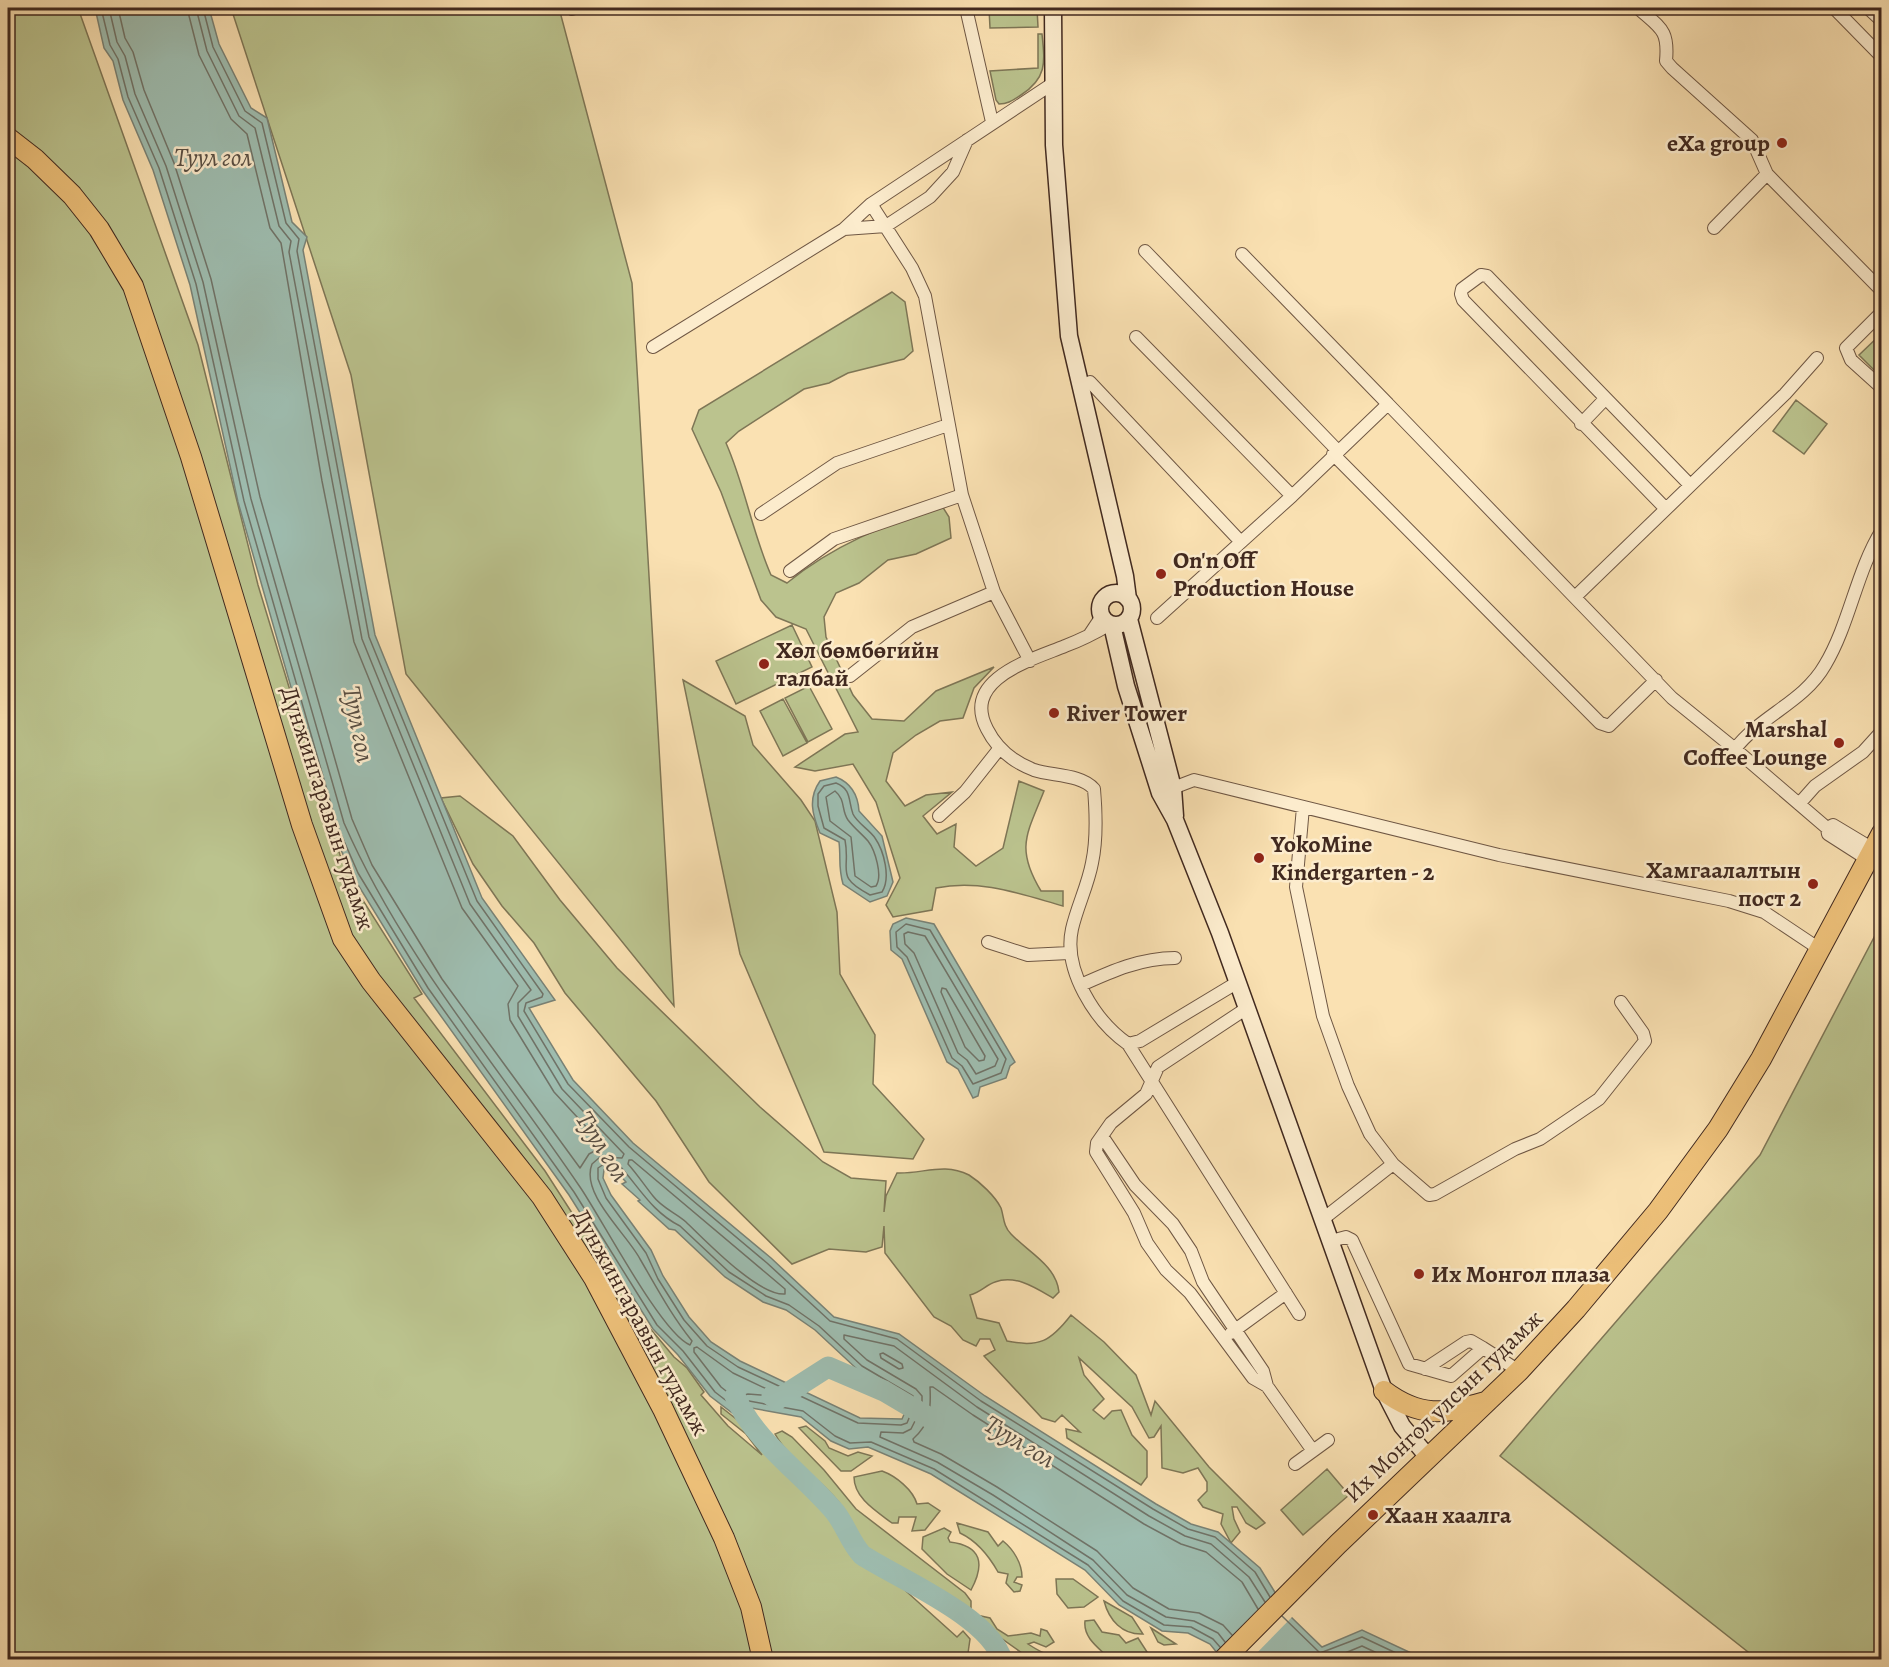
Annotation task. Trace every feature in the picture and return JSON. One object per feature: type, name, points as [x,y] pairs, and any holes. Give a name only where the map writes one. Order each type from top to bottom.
[{"type":"main road","name":"Дүнжингаравын гудамж","points":[[8,138],[35,159],[72,195],[99,229],[133,286],[191,457],[302,825],[343,939],[371,981],[542,1197],[594,1278],[663,1409],[724,1538],[751,1607],[763,1659]]},
{"type":"main road","name":"Их Монгол улсын гудамж","points":[[1223,1659],[1338,1544],[1519,1371],[1612,1268],[1697,1158],[1738,1098],[1821,950],[1874,847]]},
{"type":"main road","points":[[1384,1391],[1405,1405],[1429,1411],[1451,1412],[1488,1402]]},
{"type":"street","points":[[966,8],[992,122]]},
{"type":"street","points":[[1053,8],[1052,84],[1058,208],[1069,336],[1132,609],[1129,619],[1173,788],[1175,820]]},
{"type":"street","points":[[1638,8],[1662,30],[1668,42],[1666,61],[1672,68],[1752,140],[1767,174],[1875,282],[1881,291]]},
{"type":"street","points":[[1834,8],[1881,57]]},
{"type":"street","points":[[1868,8],[1881,21]]},
{"type":"street","points":[[653,347],[844,229],[871,204],[1052,84]]},
{"type":"street","points":[[844,229],[886,226],[930,197],[953,172],[967,140]]},
{"type":"street","points":[[1714,228],[1767,174]]},
{"type":"street","points":[[871,204],[925,296],[962,495],[994,592],[1030,661]]},
{"type":"street","points":[[1145,252],[1335,452],[1600,723],[1610,726],[1656,681]]},
{"type":"street","points":[[1242,254],[1672,698],[1827,828],[1833,825],[1874,847]]},
{"type":"street","points":[[1666,509],[1463,300],[1462,289],[1481,275],[1487,276],[1604,400],[1690,485]]},
{"type":"street","points":[[1881,312],[1846,345],[1851,360],[1881,388]]},
{"type":"street","points":[[1136,337],[1292,496]]},
{"type":"street","points":[[1575,597],[1817,358]]},
{"type":"street","points":[[1089,382],[1240,541]]},
{"type":"street","points":[[1581,424],[1604,400]]},
{"type":"street","points":[[1157,618],[1292,496],[1335,452],[1388,404]]},
{"type":"street","points":[[761,514],[837,463],[948,425]]},
{"type":"street","points":[[790,571],[834,539],[962,495]]},
{"type":"street","points":[[1735,749],[1742,739],[1783,710],[1825,667],[1881,530]]},
{"type":"street","points":[[1112,594],[1121,559]]},
{"type":"street","points":[[850,676],[912,627],[994,592]]},
{"type":"street","points":[[1128,599],[1122,594],[1112,594],[1102,601],[1125,686],[1156,782],[1175,820],[1238,982],[1384,1391],[1402,1426],[1428,1457]]},
{"type":"street","points":[[1129,619],[1121,624],[1108,622],[1087,637],[997,678],[984,696],[981,717],[999,749],[1034,770],[1083,780],[1094,789],[1093,861],[1072,930],[1070,953],[1081,985],[1110,1031],[1128,1044],[1299,1314]]},
{"type":"street","points":[[1799,804],[1815,786],[1863,752],[1881,730]]},
{"type":"street","points":[[939,816],[965,792],[999,749]]},
{"type":"street","points":[[1173,788],[1194,780],[1499,855],[1729,901],[1764,912],[1821,950]]},
{"type":"street","points":[[1303,807],[1296,887],[1323,1016],[1348,1086],[1365,1125],[1393,1164],[1429,1195],[1435,1194],[1515,1149],[1540,1139],[1599,1099],[1645,1041],[1643,1033],[1621,1002]]},
{"type":"street","points":[[988,942],[1028,955],[1070,953]]},
{"type":"street","points":[[1081,985],[1119,968],[1154,958],[1175,958]]},
{"type":"street","points":[[1128,1044],[1140,1041],[1238,982]]},
{"type":"street","points":[[1247,1008],[1158,1067],[1146,1094],[1111,1123],[1097,1143],[1096,1156],[1134,1214],[1148,1244],[1166,1270],[1190,1293],[1253,1378],[1267,1386]]},
{"type":"street","points":[[1102,1136],[1135,1185],[1173,1224],[1191,1251],[1203,1282],[1263,1371],[1267,1386],[1313,1451]]},
{"type":"street","points":[[1323,1218],[1393,1164]]},
{"type":"street","points":[[1331,1241],[1346,1237],[1352,1240],[1405,1359],[1412,1366],[1453,1375],[1483,1347]]},
{"type":"street","points":[[1223,1338],[1286,1293]]},
{"type":"street","points":[[1425,1369],[1466,1342],[1474,1342],[1519,1371]]},
{"type":"street","points":[[1295,1464],[1328,1440]]},
{"type":"green space","points":[[8,8],[78,8],[198,345],[258,585],[340,855],[357,891],[422,994],[414,998],[545,1171],[610,1272],[616,1273],[633,1300],[632,1309],[638,1319],[643,1320],[674,1357],[687,1368],[704,1392],[701,1395],[728,1426],[762,1455],[746,1434],[721,1414],[721,1407],[759,1437],[832,1518],[854,1554],[897,1583],[957,1637],[963,1631],[970,1639],[967,1660],[8,1660]]},
{"type":"green space","points":[[231,8],[559,8],[632,283],[674,1006],[406,674],[351,375]]},
{"type":"green space","points":[[989,8],[1037,8],[1038,27],[990,28]]},
{"type":"green space","points":[[1038,34],[1042,34],[1044,53],[1040,76],[1021,95],[999,104],[996,100],[990,71],[1038,68]]},
{"type":"green space","points":[[892,292],[905,302],[913,351],[904,359],[848,373],[829,383],[804,389],[739,431],[726,443],[771,575],[787,583],[822,558],[860,537],[942,506],[949,517],[951,538],[916,554],[888,560],[859,583],[836,593],[824,617],[826,637],[853,695],[872,719],[904,721],[936,691],[994,667],[974,688],[963,718],[940,721],[916,735],[893,753],[886,781],[905,806],[926,795],[952,792],[923,816],[937,834],[956,824],[954,847],[976,866],[1003,848],[1019,781],[1044,791],[1029,830],[1026,852],[1033,876],[1041,891],[1063,891],[1063,906],[1000,889],[969,885],[953,886],[936,888],[932,910],[893,917],[886,905],[900,878],[876,802],[853,764],[815,771],[795,767],[845,734],[858,732],[806,629],[776,617],[761,600],[721,492],[692,429],[699,410]]},
{"type":"green space","points":[[1881,334],[1881,377],[1859,355]]},
{"type":"green space","points":[[1796,400],[1827,424],[1804,454],[1773,431]]},
{"type":"green space","name":"Хөл бөмбөгийн талбай","points":[[792,625],[812,667],[736,704],[716,661]]},
{"type":"green space","points":[[683,680],[745,716],[753,745],[801,800],[815,821],[837,912],[840,974],[875,1035],[873,1084],[924,1139],[913,1159],[824,1152],[740,954]]},
{"type":"green space","points":[[809,686],[832,729],[808,742],[785,698]]},
{"type":"green space","points":[[783,699],[807,743],[783,756],[760,711]]},
{"type":"green space","points":[[460,796],[513,836],[560,900],[617,968],[760,1107],[823,1162],[851,1178],[886,1181],[884,1212],[886,1196],[897,1173],[951,1169],[969,1175],[982,1185],[1001,1208],[1008,1231],[1053,1274],[1059,1292],[1053,1298],[1018,1281],[995,1282],[970,1295],[977,1318],[999,1323],[1007,1341],[1028,1344],[1050,1336],[1071,1315],[1104,1342],[1136,1375],[1151,1415],[1155,1401],[1209,1467],[1265,1523],[1256,1529],[1246,1523],[1237,1507],[1232,1507],[1240,1532],[1231,1543],[1221,1524],[1223,1514],[1203,1507],[1198,1500],[1207,1491],[1207,1482],[1198,1468],[1183,1473],[1162,1468],[1161,1426],[1154,1437],[1149,1438],[1132,1407],[1079,1358],[1084,1375],[1104,1399],[1093,1410],[1104,1419],[1112,1411],[1121,1410],[1132,1435],[1147,1451],[1147,1477],[1141,1485],[1067,1438],[1066,1429],[1080,1432],[1062,1415],[1055,1422],[1042,1418],[984,1356],[995,1350],[990,1339],[980,1339],[976,1346],[963,1340],[951,1326],[934,1317],[885,1253],[884,1226],[882,1247],[866,1252],[829,1249],[792,1264],[709,1182],[656,1101],[565,993],[534,943],[502,906],[473,864],[441,798]]},
{"type":"green space","points":[[1881,924],[1881,1659],[1757,1659],[1500,1456],[1760,1155]]},
{"type":"green space","points":[[806,1426],[825,1441],[829,1448],[848,1456],[858,1452],[872,1456],[851,1471],[841,1471],[799,1428]]},
{"type":"green space","points":[[782,1431],[792,1437],[824,1470],[856,1509],[965,1593],[971,1601],[971,1609],[915,1576],[871,1556],[862,1549],[843,1508],[792,1456],[775,1434]]},
{"type":"green space","points":[[1327,1469],[1349,1495],[1303,1535],[1281,1510]]},
{"type":"green space","points":[[882,1471],[903,1484],[917,1504],[928,1503],[940,1511],[925,1530],[912,1531],[916,1517],[899,1517],[898,1523],[892,1523],[862,1498],[855,1485],[854,1477]]},
{"type":"green space","points":[[957,1523],[988,1532],[998,1546],[1003,1541],[1010,1548],[1020,1567],[1022,1577],[1017,1577],[1014,1582],[1022,1585],[1020,1591],[1014,1592],[1006,1583],[1008,1574],[998,1572],[982,1550],[960,1533]]},
{"type":"green space","points":[[944,1528],[951,1532],[948,1538],[950,1542],[969,1548],[978,1558],[978,1572],[971,1590],[947,1574],[922,1549],[923,1537]]},
{"type":"green space","points":[[1056,1579],[1073,1579],[1098,1597],[1084,1607],[1068,1608],[1057,1594]]},
{"type":"green space","points":[[1104,1601],[1132,1617],[1143,1634],[1129,1632],[1118,1625],[1109,1614]]},
{"type":"green space","points":[[981,1616],[990,1618],[997,1629],[1008,1636],[1031,1633],[1040,1636],[1041,1629],[1047,1631],[1054,1642],[1046,1647],[1034,1642],[1028,1644],[1047,1654],[1063,1656],[1090,1654],[1102,1659],[1038,1659],[1022,1653],[984,1626]]},
{"type":"green space","points":[[1094,1620],[1102,1632],[1119,1635],[1126,1643],[1138,1638],[1149,1655],[1132,1659],[1110,1659],[1089,1638],[1085,1621]]},
{"type":"green space","points":[[1151,1628],[1176,1644],[1164,1645],[1158,1642]]},
{"type":"water","name":"Туул гол","points":[[95,8],[209,8],[219,44],[251,108],[267,118],[292,222],[307,237],[303,250],[375,635],[482,898],[555,1000],[529,1008],[573,1080],[633,1143],[771,1258],[834,1317],[899,1334],[985,1396],[1156,1504],[1191,1524],[1218,1532],[1260,1568],[1289,1615],[1322,1647],[1362,1630],[1424,1659],[1222,1659],[1210,1644],[1188,1633],[1162,1631],[1119,1605],[1085,1570],[931,1474],[868,1447],[849,1449],[831,1441],[801,1417],[746,1407],[751,1416],[748,1425],[710,1396],[678,1355],[653,1329],[569,1195],[423,991],[352,875],[331,827],[238,502],[190,285],[153,170],[123,100],[113,61],[104,48]],"holes":[[[604,1170],[615,1170],[626,1182],[622,1184],[640,1200],[638,1201],[669,1229],[675,1230],[725,1277],[763,1302],[786,1310],[815,1330],[859,1371],[910,1401],[902,1419],[860,1418],[740,1361],[711,1342],[689,1317],[663,1276],[651,1250],[611,1195],[603,1178]]]},
{"type":"water","points":[[836,777],[850,786],[857,800],[859,811],[882,836],[893,882],[887,896],[870,902],[843,884],[839,842],[820,833],[815,819],[812,806],[816,787],[820,781]]},
{"type":"water","points":[[906,918],[934,924],[1015,1062],[1010,1066],[1006,1078],[980,1087],[978,1096],[973,1098],[958,1069],[947,1062],[902,959],[891,950],[890,931],[893,924]]},
{"type":"pier","points":[[1278,1592],[1293,1616],[1250,1660],[1218,1660]]},
{"type":"waterway","name":"Туул гол","points":[[772,1396],[778,1399],[828,1367],[884,1391],[933,1420]]},
{"type":"waterway","name":"Туул гол","points":[[735,1396],[754,1428],[835,1512],[862,1555],[962,1614],[994,1644],[1002,1660]]},
{"type":"place","name":"eXa group","points":[[1782,143]]},
{"type":"place","name":"On'n Off Production House","points":[[1161,574]]},
{"type":"place","name":"Хөл бөмбөгийн талбай","points":[[764,664]]},
{"type":"place","name":"River Tower","points":[[1054,713]]},
{"type":"place","name":"Marshal Coffee Lounge","points":[[1839,743]]},
{"type":"place","name":"YokoMine Kindergarten - 2","points":[[1259,858]]},
{"type":"place","name":"Хамгаалалтын пост 2","points":[[1813,884]]},
{"type":"place","name":"Их Монгол плаза","points":[[1419,1274]]},
{"type":"place","name":"Хаан хаалга","points":[[1373,1515]]}]
